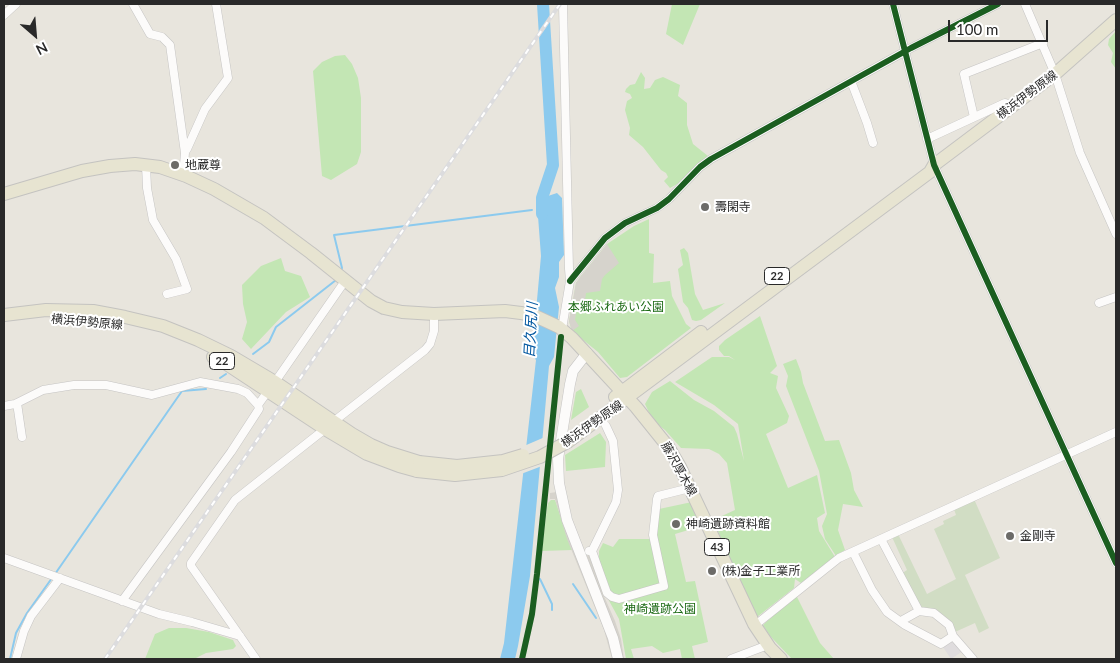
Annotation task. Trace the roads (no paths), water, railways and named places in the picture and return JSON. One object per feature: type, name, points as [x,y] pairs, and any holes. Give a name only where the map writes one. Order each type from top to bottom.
[{"type":"main road","name":"横浜伊勢原線","points":[[4,314],[46,310],[93,312],[163,326],[231,356],[329,425],[418,466],[457,466],[504,461],[570,436],[930,172],[934,165],[1055,74],[1116,20]]},
{"type":"main road","points":[[4,194],[82,171],[110,166],[160,167],[214,189],[264,218],[371,301],[384,308],[402,312],[434,314]]},
{"type":"main road","name":"横浜伊勢原線","points":[[434,314],[505,311],[533,315],[562,329],[587,353],[625,395]]},
{"type":"main road","name":"横浜伊勢原線","points":[[4,322],[46,318],[96,320],[122,324],[158,333],[225,362],[272,386]]},
{"type":"main road","name":"藤沢厚木線","points":[[625,395],[669,448],[690,488],[754,624],[768,645],[781,659]]},
{"type":"street","points":[[4,15],[16,4]]},
{"type":"street","points":[[133,4],[150,34],[162,37],[170,45],[185,153]]},
{"type":"street","points":[[183,175],[188,142],[205,109],[228,78],[218,26],[216,4]]},
{"type":"street","points":[[562,329],[570,281],[568,268],[564,4]]},
{"type":"street","points":[[892,4],[934,165],[1116,563]]},
{"type":"street","points":[[570,281],[605,238],[625,223],[657,208],[669,199],[700,167],[851,81],[998,4]]},
{"type":"street","points":[[1025,4],[1055,74],[1080,153],[1116,234]]},
{"type":"street","points":[[974,117],[964,74],[1043,43]]},
{"type":"street","points":[[851,81],[868,123],[873,143]]},
{"type":"street","points":[[927,139],[1005,103],[1012,106]]},
{"type":"street","points":[[146,166],[147,188],[153,220],[176,259],[187,289],[166,294]]},
{"type":"street","points":[[122,600],[230,452],[259,409],[258,405],[341,278]]},
{"type":"street","points":[[1100,303],[1116,297]]},
{"type":"street","points":[[256,659],[191,566],[191,563],[235,500],[425,350],[430,344],[434,331],[434,314]]},
{"type":"street","points":[[587,353],[573,371],[558,459],[559,484],[563,506],[613,638],[618,659]]},
{"type":"street","points":[[4,406],[17,403],[43,390],[74,386],[106,386],[152,395],[200,382],[238,389],[246,393],[258,405]]},
{"type":"street","points":[[17,403],[22,437]]},
{"type":"street","points":[[606,426],[613,441],[618,490],[616,502],[592,551],[608,593],[612,597],[619,599],[664,586],[653,535],[657,499],[658,496],[690,488]]},
{"type":"street","points":[[754,624],[760,622],[839,558],[1116,432]]},
{"type":"street","points":[[880,539],[919,611]]},
{"type":"street","points":[[580,552],[592,551]]},
{"type":"street","points":[[853,552],[872,590],[887,612],[941,644],[953,636]]},
{"type":"street","points":[[4,558],[159,614],[240,636]]},
{"type":"street","points":[[16,659],[24,631],[31,616],[57,576]]},
{"type":"street","points":[[901,621],[919,611],[934,613],[949,625],[953,636],[973,659]]},
{"type":"street","points":[[731,659],[768,645]]},
{"type":"water","points":[[557,193],[562,198],[564,255],[559,262],[559,277],[555,288],[559,307],[554,357],[549,366],[530,576],[515,659],[500,659],[504,643],[536,360],[532,355],[541,256],[537,203],[542,198]]},
{"type":"waterway","name":"目久尻川","points":[[542,214],[542,198],[553,165],[543,4]]},
{"type":"waterway","points":[[341,271],[342,268],[334,235],[532,210]]},
{"type":"waterway","points":[[253,354],[269,342],[276,327],[336,280]]},
{"type":"waterway","points":[[220,378],[226,374]]},
{"type":"waterway","points":[[55,574],[182,391],[206,389]]},
{"type":"waterway","points":[[10,659],[16,633],[27,613],[52,578]]},
{"type":"waterway","points":[[540,579],[552,604],[552,610]]},
{"type":"waterway","points":[[573,584],[596,618]]},
{"type":"railway","points":[[105,659],[560,4]]},
{"type":"place","name":"地蔵尊","points":[[175,165]]},
{"type":"place","name":"壽閑寺","points":[[705,207]]},
{"type":"place","name":"神崎遺跡資料館","points":[[676,524]]},
{"type":"place","name":"金剛寺","points":[[1010,536]]},
{"type":"place","name":"(株)金子工業所","points":[[712,571]]},
{"type":"park label","name":"本郷ふれあい公園","points":[[616,307]]},
{"type":"park label","name":"神崎遺跡公園","points":[[660,609]]}]
